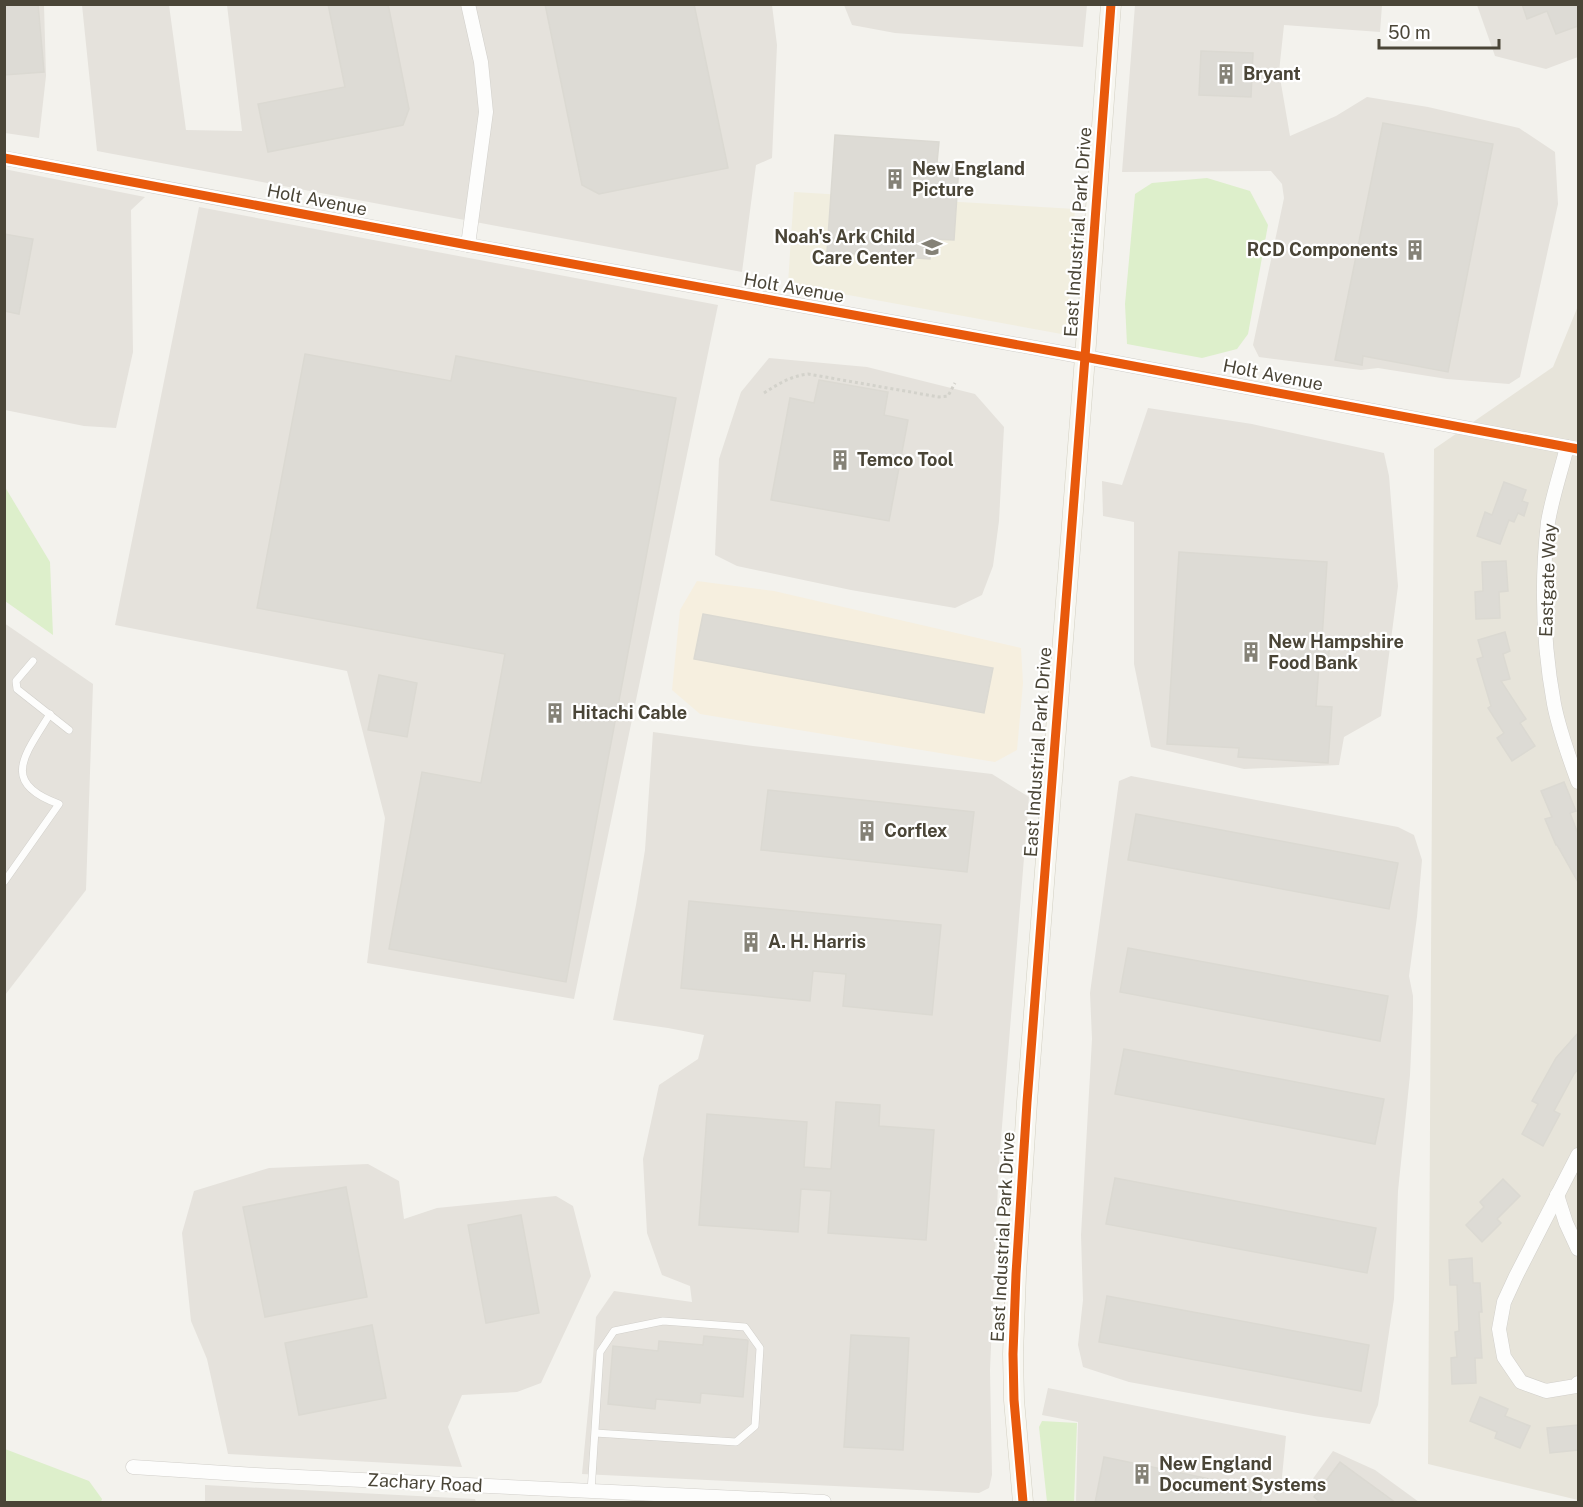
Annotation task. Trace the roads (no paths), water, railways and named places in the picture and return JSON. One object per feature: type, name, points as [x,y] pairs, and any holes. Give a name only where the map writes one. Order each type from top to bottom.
[{"type":"street","points":[[468,4],[481,62],[486,112],[468,245]]},
{"type":"street","name":"East Industrial Park Drive","points":[[1023,1503],[1014,1401],[1016,1274],[1027,1102],[1111,4]]},
{"type":"street","name":"Holt Avenue","points":[[4,158],[1573,448]]},
{"type":"street","name":"Eastgate Way","points":[[1573,448],[1549,520],[1544,615],[1547,658],[1555,706],[1578,782]]},
{"type":"street","points":[[1578,1155],[1504,1302],[1499,1329],[1504,1357],[1521,1382],[1546,1391],[1576,1386],[1578,1383]]},
{"type":"street","points":[[1557,1195],[1578,1249]]},
{"type":"street","name":"Zachary Road","points":[[133,1467],[824,1503]]},
{"type":"lane","points":[[33,661],[16,681],[17,688],[69,730]]},
{"type":"lane","points":[[4,882],[59,804],[41,798],[27,789],[19,776],[20,763],[50,714]]},
{"type":"lane","points":[[591,1492],[600,1352],[614,1331],[663,1321],[746,1327],[759,1348],[755,1426],[736,1442],[595,1433]]},
{"type":"place","name":"Bryant","points":[[1226,74]]},
{"type":"place","name":"New England Picture","points":[[895,179]]},
{"type":"place","name":"Noah's Ark Child Care Center","points":[[932,247]]},
{"type":"place","name":"RCD Components","points":[[1415,250]]},
{"type":"place","name":"Temco Tool","points":[[840,460]]},
{"type":"place","name":"New Hampshire Food Bank","points":[[1251,652]]},
{"type":"place","name":"Hitachi Cable","points":[[555,713]]},
{"type":"place","name":"Corflex","points":[[867,831]]},
{"type":"place","name":"A. H. Harris","points":[[751,942]]},
{"type":"place","name":"New England Document Systems","points":[[1142,1474]]}]
